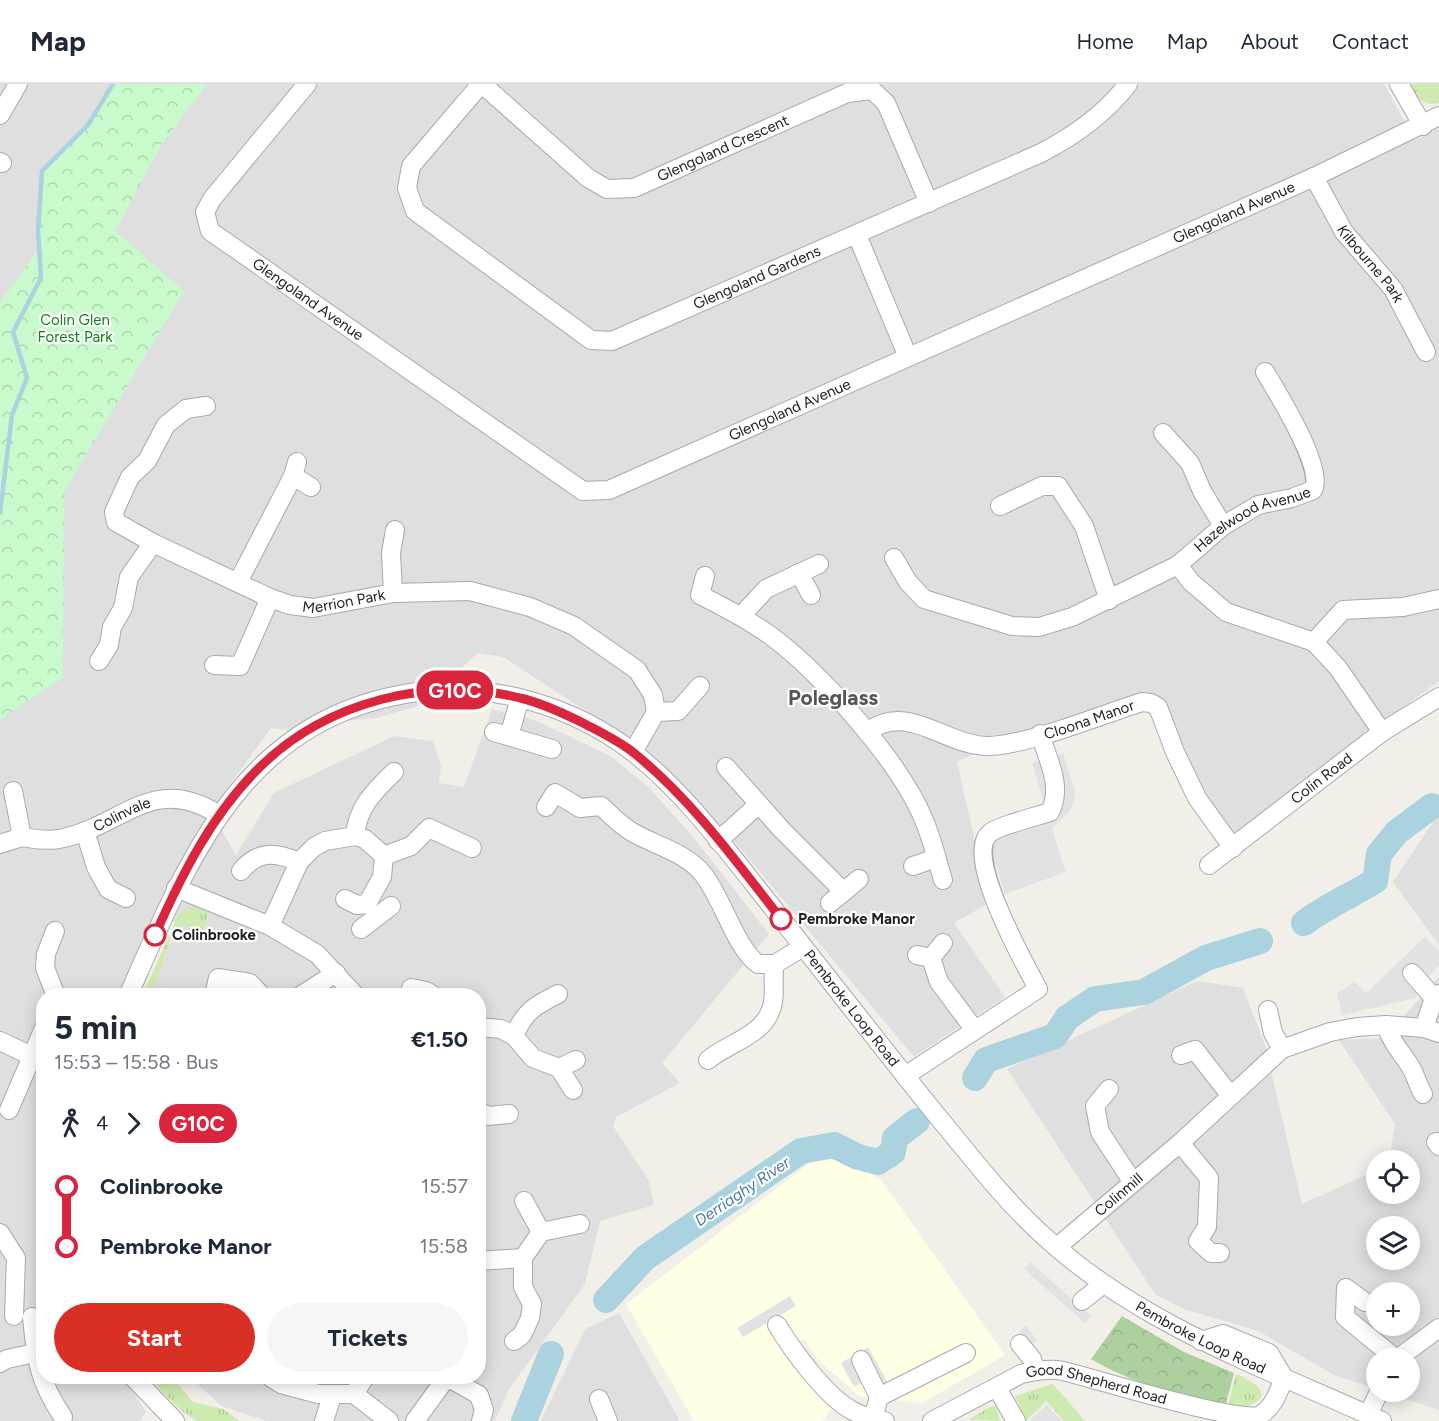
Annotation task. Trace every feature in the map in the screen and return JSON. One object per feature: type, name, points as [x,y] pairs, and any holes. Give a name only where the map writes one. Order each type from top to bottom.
[{"type":"street","points":[[0,115],[18,84]]},
{"type":"street","name":"Glengoland Avenue","points":[[307,84],[212,199],[205,212],[210,231],[583,490],[609,490],[1314,177],[1439,116]]},
{"type":"street","name":"Glengoland Gardens","points":[[482,84],[411,166],[407,188],[415,211],[591,340],[612,341],[857,235],[1072,137],[1118,98],[1128,84]]},
{"type":"street","name":"Glengoland Crescent","points":[[482,84],[588,178],[607,189],[634,188],[847,93],[872,90],[886,103],[929,203]]},
{"type":"street","points":[[1399,84],[1422,126]]},
{"type":"street","name":"Kilbourne Park","points":[[1314,177],[1344,232],[1393,289],[1426,352]]},
{"type":"street","points":[[857,235],[908,357]]},
{"type":"street","name":"Hazelwood Avenue","points":[[894,558],[908,582],[924,599],[976,624],[1039,627],[1072,617],[1178,565],[1223,526],[1258,505],[1306,493],[1315,486],[1295,422],[1265,372]]},
{"type":"street","name":"Merrion Park","points":[[206,406],[186,409],[165,425],[147,461],[130,477],[114,512],[116,522],[153,543],[270,598],[290,605],[313,608],[393,593],[470,591],[530,607],[574,626],[637,670],[653,695],[656,712]]},
{"type":"street","points":[[1163,433],[1190,463],[1202,491],[1223,526]]},
{"type":"street","points":[[238,582],[295,469],[311,487]]},
{"type":"street","points":[[1000,506],[1042,486],[1058,486],[1084,526],[1108,600]]},
{"type":"street","points":[[393,593],[392,553],[395,530]]},
{"type":"street","points":[[99,662],[117,647],[112,627],[126,599],[129,578],[153,543]]},
{"type":"street","points":[[741,616],[766,589],[819,564]]},
{"type":"street","name":"Hazelwood Avenue","points":[[1178,565],[1191,582],[1226,612],[1314,642],[1338,668],[1382,732]]},
{"type":"street","points":[[799,573],[811,595]]},
{"type":"street","points":[[705,576],[700,595],[741,616],[772,637],[822,682],[867,732],[910,792],[923,818],[943,880]]},
{"type":"street","points":[[214,665],[240,666],[270,598]]},
{"type":"street","points":[[1314,642],[1343,610],[1403,607],[1439,599]]},
{"type":"street","points":[[633,752],[656,712],[678,711],[700,686]]},
{"type":"street","name":"Pembroke Loop Road","points":[[132,988],[176,888],[219,815],[248,778],[278,751],[301,734],[340,713],[388,698],[428,691],[472,691],[520,698],[577,720],[633,752],[718,841],[905,1076],[1008,1200],[1057,1247],[1102,1285],[1201,1341],[1375,1418]]},
{"type":"street","name":"Colin Road","points":[[1209,865],[1382,732],[1439,697]]},
{"type":"street","points":[[520,698],[502,734],[552,749]]},
{"type":"street","name":"Cloona Manor","points":[[867,732],[891,720],[898,720],[918,723],[968,743],[988,746],[1040,734],[1142,702],[1151,703],[1158,707],[1178,760],[1197,798],[1233,848]]},
{"type":"street","points":[[905,1076],[1038,989],[996,902],[983,862],[983,844],[990,833],[1050,812],[1056,800],[1057,789],[1040,734]]},
{"type":"street","points":[[726,767],[837,897],[859,879]]},
{"type":"street","points":[[355,837],[360,813],[384,792],[394,772]]},
{"type":"street","points":[[0,844],[22,837],[13,791]]},
{"type":"street","points":[[546,807],[555,793],[580,808],[601,806],[633,833],[689,860],[715,891],[750,958],[758,964],[775,964],[803,947]]},
{"type":"street","name":"Colinvale","points":[[22,837],[58,839],[85,831],[135,807],[162,798],[203,805],[219,815]]},
{"type":"street","points":[[718,841],[759,804]]},
{"type":"street","points":[[384,856],[411,846],[429,828],[472,848]]},
{"type":"street","points":[[85,831],[96,867],[108,889],[126,898]]},
{"type":"street","points":[[270,926],[299,862],[325,841],[355,837],[365,839],[384,856]]},
{"type":"street","points":[[241,872],[250,861],[268,853],[279,853],[299,862]]},
{"type":"street","points":[[368,917],[382,877],[384,856]]},
{"type":"street","points":[[913,866],[936,858]]},
{"type":"street","points":[[176,888],[270,926],[317,954],[349,988]]},
{"type":"street","points":[[345,899],[357,905],[368,917]]},
{"type":"street","points":[[368,917],[391,906]]},
{"type":"street","points":[[53,988],[45,968],[46,954],[56,931]]},
{"type":"street","points":[[943,943],[924,957],[939,982],[974,1029]]},
{"type":"street","points":[[708,1060],[728,1045],[750,1036],[770,1014],[773,1004],[775,964]]},
{"type":"street","points":[[313,988],[336,973]]},
{"type":"street","points":[[1412,973],[1436,996]]},
{"type":"street","points":[[216,988],[218,978],[250,983],[255,988]]},
{"type":"street","points":[[514,1036],[522,1018],[535,1005],[558,994]]},
{"type":"street","name":"Colinmill","points":[[1057,1247],[1132,1181],[1180,1143],[1282,1049],[1330,1032],[1386,1025],[1432,1031],[1436,996]]},
{"type":"street","points":[[1268,1010],[1273,1033],[1282,1049]]},
{"type":"street","points":[[1386,1025],[1391,1042],[1415,1076],[1424,1094]]},
{"type":"street","points":[[486,1028],[501,1029],[514,1036],[533,1058],[559,1068],[573,1090]]},
{"type":"street","points":[[0,1041],[36,1058]]},
{"type":"street","points":[[1181,1055],[1195,1050],[1230,1095]]},
{"type":"street","points":[[559,1068],[576,1060]]},
{"type":"street","points":[[9,1110],[36,1063]]},
{"type":"street","points":[[1108,1089],[1095,1106],[1100,1132],[1132,1181]]},
{"type":"street","points":[[486,1115],[509,1114]]},
{"type":"street","points":[[1180,1143],[1209,1178],[1207,1227],[1198,1241],[1210,1253],[1220,1253]]},
{"type":"street","points":[[524,1201],[541,1232]]},
{"type":"street","points":[[486,1261],[516,1260],[523,1257],[541,1232],[580,1224]]},
{"type":"street","points":[[0,1233],[16,1258],[22,1315],[36,1357]]},
{"type":"street","points":[[514,1341],[522,1335],[530,1318],[532,1304],[523,1287],[523,1257]]},
{"type":"street","points":[[1082,1301],[1102,1285]]},
{"type":"street","points":[[1365,1302],[1346,1288],[1345,1317],[1383,1348]]},
{"type":"street","points":[[777,1325],[791,1347],[819,1381],[852,1410],[879,1420],[879,1397],[861,1360]]},
{"type":"street","points":[[1411,1348],[1439,1328]]},
{"type":"street","points":[[1020,1344],[1032,1359],[1036,1371]]},
{"type":"street","points":[[0,1363],[7,1359],[35,1353]]},
{"type":"street","points":[[879,1397],[966,1353]]},
{"type":"street","name":"Good Shepherd Road","points":[[932,1421],[1021,1374],[1036,1371],[1062,1371],[1203,1418],[1259,1419],[1275,1402],[1284,1378]]},
{"type":"street","points":[[44,1384],[46,1393],[63,1417]]},
{"type":"street","points":[[140,1384],[176,1421]]},
{"type":"street","points":[[285,1384],[296,1389],[332,1396],[354,1394],[389,1421]]},
{"type":"street","points":[[354,1394],[360,1384]]},
{"type":"street","points":[[415,1421],[442,1384]]},
{"type":"street","points":[[459,1384],[479,1395],[484,1410],[481,1421]]},
{"type":"street","points":[[997,1388],[1016,1421]]},
{"type":"street","points":[[324,1421],[332,1396]]},
{"type":"street","points":[[600,1399],[608,1421]]},
{"type":"street","points":[[1375,1418],[1377,1402]]},
{"type":"shaded area","points":[[0,84],[1384,84],[1415,140],[1439,128],[1439,681],[1312,775],[1235,840],[1204,801],[1188,766],[1140,696],[1034,727],[957,762],[989,903],[954,923],[1005,997],[914,1057],[740,848],[649,752],[503,657],[478,653],[418,706],[376,718],[336,722],[300,732],[271,728],[211,811],[236,855],[274,793],[394,736],[433,741],[441,766],[439,783],[464,787],[492,709],[535,720],[612,757],[649,788],[690,833],[769,934],[662,1063],[680,1083],[616,1117],[613,1126],[649,1181],[654,1205],[600,1221],[585,1284],[509,1389],[495,1421],[267,1421],[221,1406],[197,1384],[486,1384],[486,988],[151,988],[167,945],[185,937],[188,933],[185,935],[159,905],[121,988],[36,988],[36,1384],[128,1384],[146,1411],[140,1421],[0,1421],[0,719],[5,715],[0,709]]},
{"type":"shaded area","points":[[1063,753],[1075,791],[1074,801],[1070,811],[1052,829],[1066,872],[1005,894],[985,830],[1046,809],[1032,763]]},
{"type":"shaded area","points":[[1439,813],[1439,945],[1393,882]]},
{"type":"shaded area","points":[[1425,937],[1439,951],[1439,965],[1417,989],[1416,998],[1342,1015],[1337,993],[1355,982],[1366,993]]},
{"type":"shaded area","points":[[1439,977],[1439,1410],[1415,1402],[1420,1402],[1420,1348],[1366,1348],[1366,1385],[1334,1375],[1258,1331],[1184,1309],[1155,1294],[1007,1069],[1197,981],[1243,988],[1265,1045],[1302,1204],[1366,1175],[1366,1204],[1420,1204],[1420,1150],[1391,1150],[1395,1124],[1339,1040],[1384,1038]]},
{"type":"shaded area","points":[[815,1159],[850,1160],[882,1181],[1005,1355],[922,1403],[859,1396],[817,1359],[804,1339],[782,1353],[832,1408],[823,1421],[694,1421],[626,1304]]},
{"type":"shaded area","points":[[1030,1262],[1091,1316],[1085,1323],[1024,1269]]},
{"type":"shaded area","points":[[790,1296],[796,1306],[743,1337],[737,1328]]},
{"type":"shaded area","points":[[619,1313],[680,1421],[541,1421],[585,1329]]},
{"type":"shaded area","points":[[1026,1326],[1037,1340],[1030,1346],[1019,1331]]},
{"type":"shaded area","points":[[868,1347],[888,1383],[871,1393],[865,1381],[854,1387],[841,1363]]},
{"type":"shaded area","points":[[1047,1405],[1062,1421],[1032,1421],[1031,1419]]},
{"type":"green space","name":"Colin Glen Forest Park","points":[[113,84],[207,84],[162,144],[115,231],[184,291],[64,492],[63,678],[0,719],[0,303],[36,253],[42,171],[88,125]]},
{"type":"green space","points":[[1406,84],[1439,84],[1439,103],[1424,102],[1412,93]]},
{"type":"green space","points":[[195,907],[209,911],[204,930],[182,925],[170,940],[154,988],[146,988],[180,912]]},
{"type":"green space","points":[[1122,1316],[1184,1352],[1234,1373],[1225,1407],[1139,1382],[1091,1359]]},
{"type":"green space","points":[[1236,1374],[1257,1386],[1261,1397],[1250,1405],[1227,1409]]},
{"type":"green space","points":[[156,1384],[178,1384],[193,1402],[223,1409],[240,1421],[196,1421],[178,1408]]},
{"type":"green space","points":[[1053,1384],[1085,1421],[1064,1421],[1046,1401],[1026,1421],[1015,1396]]},
{"type":"green space","points":[[996,1406],[1000,1421],[968,1420],[990,1407]]},
{"type":"waterway","points":[[0,513],[12,415],[27,378],[13,332],[41,278],[38,230],[42,171],[88,125],[113,84]]},
{"type":"waterway","name":"Derriaghy River","points":[[1304,923],[1375,881],[1379,854],[1397,832],[1432,806]]},
{"type":"waterway","name":"Derriaghy River","points":[[975,1078],[986,1060],[1055,1036],[1067,1018],[1095,999],[1144,992],[1206,958],[1260,941]]},
{"type":"waterway","name":"Derriaghy River","points":[[606,1300],[645,1258],[801,1151],[834,1145],[858,1157],[878,1162],[893,1152],[895,1138],[917,1121]]},
{"type":"waterway","name":"Derriaghy River","points":[[524,1421],[551,1354]]},
{"type":"bus line","name":"G10C","points":[[155,935],[176,888],[201,842],[219,815],[248,778],[278,751],[301,734],[340,713],[404,694],[447,690],[520,698],[577,720],[633,752],[696,815],[781,919]]},
{"type":"place","name":"Pembroke Manor","points":[[781,919]]},
{"type":"place","name":"Colinbrooke","points":[[155,935]]},
{"type":"district","name":"Poleglass","points":[[833,698]]}]
